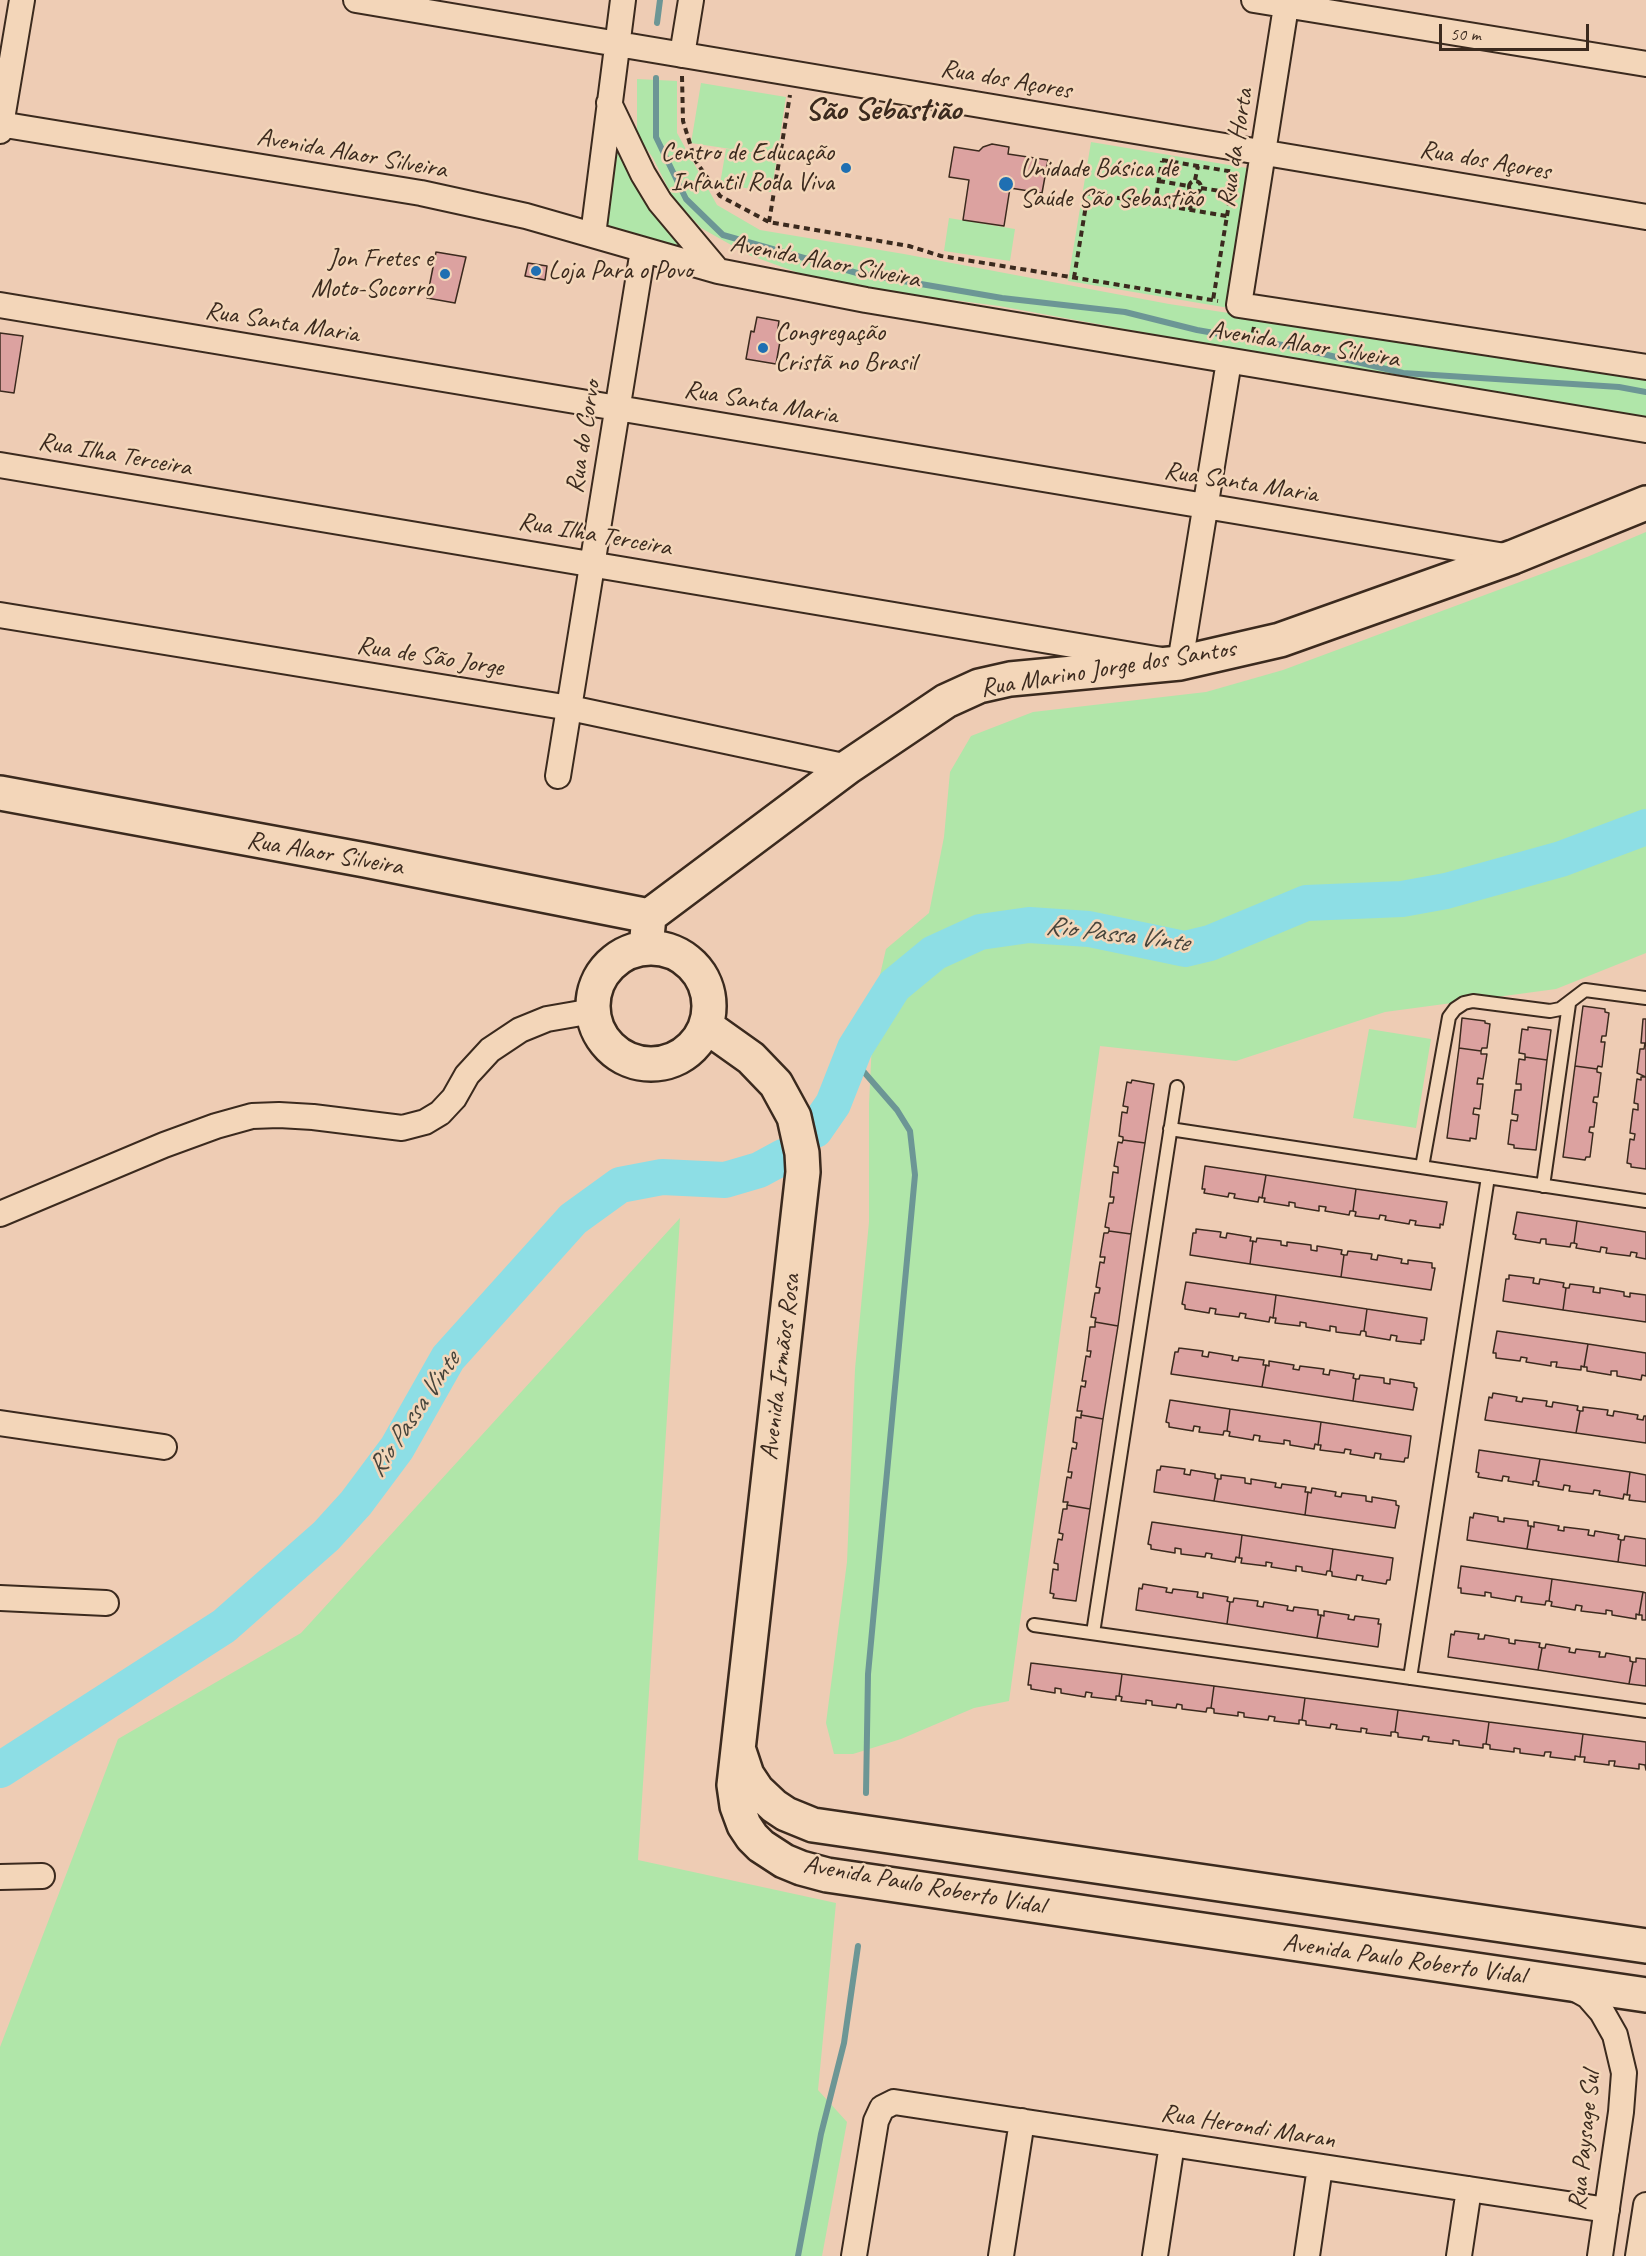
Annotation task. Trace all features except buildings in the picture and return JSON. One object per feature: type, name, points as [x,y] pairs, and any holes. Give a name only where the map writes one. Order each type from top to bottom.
[{"type":"street","points":[[0,127],[22,0]]},
{"type":"street","name":"Rua dos Açores","points":[[356,0],[1646,217]]},
{"type":"street","points":[[593,235],[623,0]]},
{"type":"street","points":[[682,55],[691,0]]},
{"type":"street","points":[[1254,0],[1287,3],[1646,64]]},
{"type":"street","name":"Rua da Horta","points":[[1248,306],[1257,197],[1287,3]]},
{"type":"street","points":[[609,103],[643,174],[660,202],[718,272]]},
{"type":"street","name":"Avenida Alaor Silveira","points":[[0,127],[421,193],[526,216],[718,272],[866,300],[1646,430]]},
{"type":"street","name":"Rua do Corvo","points":[[558,776],[643,249]]},
{"type":"street","name":"Rua Santa Maria","points":[[0,305],[1513,557]]},
{"type":"street","name":"Avenida Alaor Silveira","points":[[1248,306],[1646,367]]},
{"type":"street","points":[[1180,663],[1206,506],[1238,363]]},
{"type":"street","name":"Rua Ilha Terceira","points":[[0,465],[1180,663]]},
{"type":"street","name":"Rua Marino Jorge dos Santos","points":[[648,932],[848,767],[946,701],[978,686],[1010,679],[1180,663],[1280,640],[1513,557],[1646,503]]},
{"type":"street","name":"Rua de São Jorge","points":[[0,615],[570,708],[848,767]]},
{"type":"street","name":"Rua Alaor Silveira","points":[[0,793],[365,860],[648,932]]},
{"type":"street","points":[[648,932],[658,948],[680,955],[698,971],[704,981],[710,1003],[706,1026],[693,1047],[673,1060],[650,1064],[626,1059],[607,1044],[596,1023],[593,1011],[596,989],[606,969],[648,932]]},
{"type":"street","points":[[0,1214],[164,1145],[252,1116],[279,1114],[402,1128],[424,1122],[440,1113],[454,1098],[467,1075],[490,1050],[520,1030],[547,1019],[593,1011]]},
{"type":"street","name":"Avenida Irmãos Rosa","points":[[706,1026],[751,1058],[776,1084],[794,1117],[800,1135],[803,1163],[737,1746]]},
{"type":"street","points":[[0,1423],[164,1447]]},
{"type":"street","points":[[0,1598],[106,1603]]},
{"type":"street","name":"Avenida Paulo Roberto Vidal","points":[[737,1746],[747,1775],[757,1790],[774,1806],[813,1825],[1646,1946]]},
{"type":"street","name":"Avenida Paulo Roberto Vidal","points":[[737,1746],[734,1785],[737,1806],[744,1825],[761,1846],[784,1861],[801,1868],[827,1875],[900,1886],[1646,1995]]},
{"type":"street","points":[[784,1861],[831,1867],[856,1866],[864,1862],[868,1856],[869,1847],[866,1838],[852,1830]]},
{"type":"street","points":[[900,1886],[891,1870],[891,1863],[899,1853],[908,1852],[960,1859],[994,1851]]},
{"type":"street","points":[[0,1877],[42,1876]]},
{"type":"street","points":[[1565,1983],[1560,1970],[1560,1959],[1575,1936]]},
{"type":"street","name":"Rua Paysage Sul","points":[[1565,1983],[1588,1996],[1602,2012],[1615,2035],[1624,2073],[1621,2112],[1600,2256]]},
{"type":"street","name":"Rua Herondi Maran","points":[[854,2256],[876,2121],[882,2108],[894,2102],[1607,2210]]},
{"type":"street","points":[[1001,2256],[1022,2121]]},
{"type":"street","points":[[1155,2256],[1172,2144]]},
{"type":"street","points":[[1307,2256],[1320,2167]]},
{"type":"street","points":[[1459,2256],[1469,2189]]},
{"type":"street","points":[[1638,2256],[1645,2212]]},
{"type":"lane","points":[[1422,1167],[1449,1017],[1455,1009],[1464,1003],[1473,1001],[1550,1011],[1569,1004],[1585,990],[1646,998]]},
{"type":"lane","points":[[1543,1186],[1569,1004]]},
{"type":"lane","points":[[1093,1633],[1177,1087]]},
{"type":"lane","points":[[1170,1129],[1646,1201]]},
{"type":"lane","points":[[1410,1678],[1488,1177]]},
{"type":"lane","points":[[1034,1625],[1646,1711]]},
{"type":"path","points":[[682,55],[683,121],[695,160],[720,196],[769,222],[909,246],[941,256],[1248,306],[1238,363]]},
{"type":"path","points":[[769,222],[794,73]]},
{"type":"path","points":[[1155,204],[1166,136]]},
{"type":"path","points":[[1213,300],[1238,148]]},
{"type":"path","points":[[1162,160],[1234,172]]},
{"type":"path","points":[[1188,186],[1195,180],[1199,182],[1201,188]]},
{"type":"path","points":[[1159,181],[1188,186],[1193,193],[1190,210]]},
{"type":"path","points":[[1201,188],[1257,197]]},
{"type":"path","points":[[1193,193],[1197,193],[1201,188]]},
{"type":"path","points":[[1074,278],[1088,193],[1227,216]]},
{"type":"green space","points":[[637,79],[677,81],[677,133],[717,205],[760,230],[904,254],[1169,304],[1646,376],[1646,420],[1300,361],[999,306],[846,286],[807,276],[749,255],[701,228],[672,196],[653,158],[637,135]]},
{"type":"green space","points":[[701,83],[786,97],[777,156],[691,143]]},
{"type":"green space","points":[[613,139],[683,241],[685,252],[599,232]]},
{"type":"green space","points":[[1091,142],[1253,169],[1229,308],[1068,281]]},
{"type":"green space","points":[[726,149],[777,157],[771,192],[720,184]]},
{"type":"green space","points":[[949,218],[1015,229],[1010,261],[944,251]]},
{"type":"green space","points":[[1646,532],[1646,953],[1556,989],[1385,1012],[1236,1061],[1100,1046],[1009,1701],[974,1708],[901,1739],[853,1754],[834,1754],[826,1723],[847,1562],[855,1369],[869,1222],[869,1104],[874,1001],[886,949],[929,913],[944,837],[950,772],[971,736],[1033,712],[1206,692],[1283,670],[1587,557]]},
{"type":"green space","points":[[1369,1029],[1431,1039],[1416,1128],[1353,1118]]},
{"type":"green space","points":[[680,1218],[638,1860],[836,1903],[818,2090],[847,2122],[822,2256],[0,2256],[0,2047],[118,1739],[301,1633]]},
{"type":"waterway","points":[[657,23],[660,0]]},
{"type":"waterway","points":[[656,78],[656,137],[686,199],[723,235],[857,273],[1002,298],[1125,312],[1197,330],[1294,347],[1403,373],[1619,387],[1646,392]]},
{"type":"waterway","name":"Rio Passa Vinte","points":[[815,1130],[833,1104],[855,1048],[894,986],[934,953],[980,932],[1029,925],[1089,929],[1185,949],[1210,943],[1306,903],[1402,899],[1446,891],[1561,859],[1646,827]]},
{"type":"waterway","points":[[855,1048],[857,1064],[897,1110],[910,1131],[915,1175],[868,1674],[866,1793]]},
{"type":"waterway","name":"Rio Passa Vinte","points":[[0,1770],[224,1626],[326,1536],[356,1503],[397,1448],[448,1358],[573,1219],[620,1185],[662,1177],[725,1180],[759,1170],[783,1157]]},
{"type":"waterway","points":[[798,2256],[821,2134],[844,2043],[858,1946]]},
{"type":"place","name":"Centro de Educação Infantil Roda Viva","points":[[846,168]]},
{"type":"place","name":"Unidade Básica de Saúde São Sebastião","points":[[1006,184]]},
{"type":"place","name":"Loja Para o Povo","points":[[536,271]]},
{"type":"place","name":"Jon Fretes e Moto-Socorro","points":[[445,274]]},
{"type":"place","name":"Congregação Cristã no Brasil","points":[[763,348]]},
{"type":"district","name":"São Sebastião","points":[[883,111]]}]
